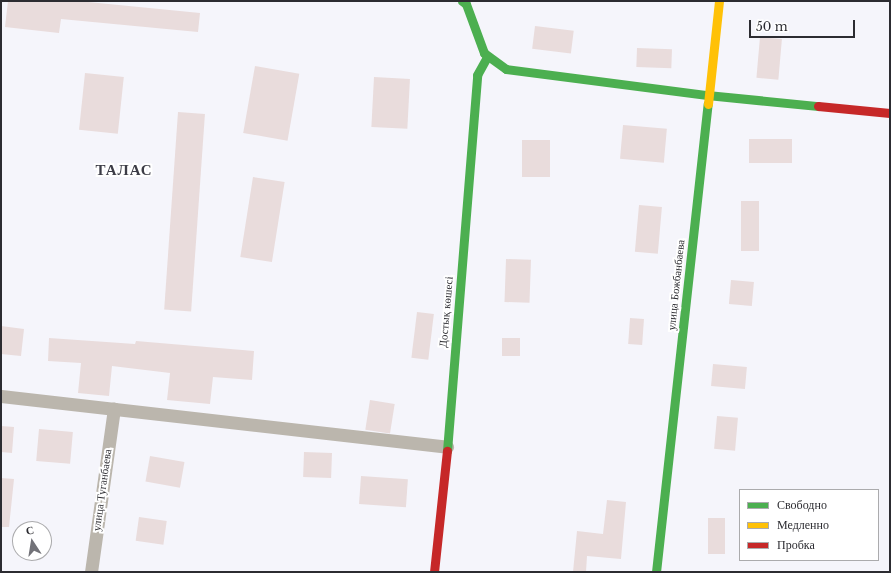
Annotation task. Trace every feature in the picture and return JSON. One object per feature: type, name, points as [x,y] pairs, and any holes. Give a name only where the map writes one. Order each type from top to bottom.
[{"type":"street","name":"улица Божбанбаева","points":[[656,572],[707,95],[719,1]]},
{"type":"street","points":[[465,2],[479,43],[487,57],[506,70],[707,95],[890,112]]},
{"type":"street","name":"Достық көшесі","points":[[434,572],[447,447],[477,75],[487,57]]},
{"type":"street","points":[[1,396],[447,447]]},
{"type":"street","name":"улица Туганбаева","points":[[91,572],[114,409]]},
{"type":"building","points":[[8,1],[78,1],[200,13],[198,32],[61,19],[59,33],[5,27]]},
{"type":"building","points":[[535,26],[574,31],[571,54],[532,49]]},
{"type":"building","points":[[760,37],[782,39],[778,80],[756,78]]},
{"type":"building","points":[[637,48],[672,49],[671,68],[636,67]]},
{"type":"building","points":[[255,66],[299,74],[288,141],[243,133]]},
{"type":"building","points":[[85,73],[124,77],[118,134],[79,130]]},
{"type":"building","points":[[374,77],[410,79],[407,129],[371,127]]},
{"type":"building","points":[[178,112],[205,114],[191,311],[164,310]]},
{"type":"building","points":[[623,125],[667,129],[664,163],[620,159]]},
{"type":"building","points":[[749,139],[792,139],[792,163],[749,163]]},
{"type":"building","points":[[522,140],[550,140],[550,177],[522,177]]},
{"type":"building","points":[[253,177],[285,182],[272,262],[240,257]]},
{"type":"building","points":[[741,201],[759,201],[759,251],[741,251]]},
{"type":"building","points":[[639,205],[662,207],[658,254],[635,252]]},
{"type":"building","points":[[506,259],[531,260],[529,303],[504,302]]},
{"type":"building","points":[[731,280],[754,282],[752,306],[729,304]]},
{"type":"building","points":[[417,312],[434,314],[428,360],[411,358]]},
{"type":"building","points":[[630,318],[644,319],[642,345],[628,344]]},
{"type":"building","points":[[1,326],[24,329],[21,356],[1,354]]},
{"type":"building","points":[[49,338],[135,344],[136,341],[254,351],[252,380],[213,377],[210,404],[167,400],[170,373],[112,366],[109,396],[78,393],[81,363],[48,361]]},
{"type":"building","points":[[502,338],[520,338],[520,356],[502,356]]},
{"type":"building","points":[[713,364],[747,367],[745,389],[711,386]]},
{"type":"building","points":[[370,400],[395,404],[390,434],[365,430]]},
{"type":"building","points":[[717,416],[738,418],[735,451],[714,449]]},
{"type":"building","points":[[1,426],[14,427],[12,453],[1,452]]},
{"type":"building","points":[[39,429],[73,432],[70,464],[36,461]]},
{"type":"building","points":[[304,452],[332,453],[331,478],[303,477]]},
{"type":"building","points":[[150,456],[184,462],[180,488],[145,482]]},
{"type":"building","points":[[361,476],[408,479],[406,507],[359,504]]},
{"type":"building","points":[[1,478],[14,479],[9,527],[1,527]]},
{"type":"building","points":[[607,500],[626,502],[621,559],[587,556],[586,572],[573,572],[577,531],[603,534]]},
{"type":"building","points":[[139,517],[167,521],[163,545],[136,541]]},
{"type":"building","points":[[708,518],[725,518],[725,554],[708,554]]},
{"type":"traffic: fast","points":[[462,1],[466,4],[484,53],[506,69],[707,95],[818,106]]},
{"type":"traffic: fast","points":[[447,451],[477,75],[487,57]]},
{"type":"traffic: fast","points":[[656,572],[708,104]]},
{"type":"traffic: slow","points":[[708,104],[719,1]]},
{"type":"traffic: jam","points":[[818,106],[890,113]]},
{"type":"traffic: jam","points":[[434,572],[447,451]]},
{"type":"district","name":"ТАЛАС","points":[[124,170]]}]
